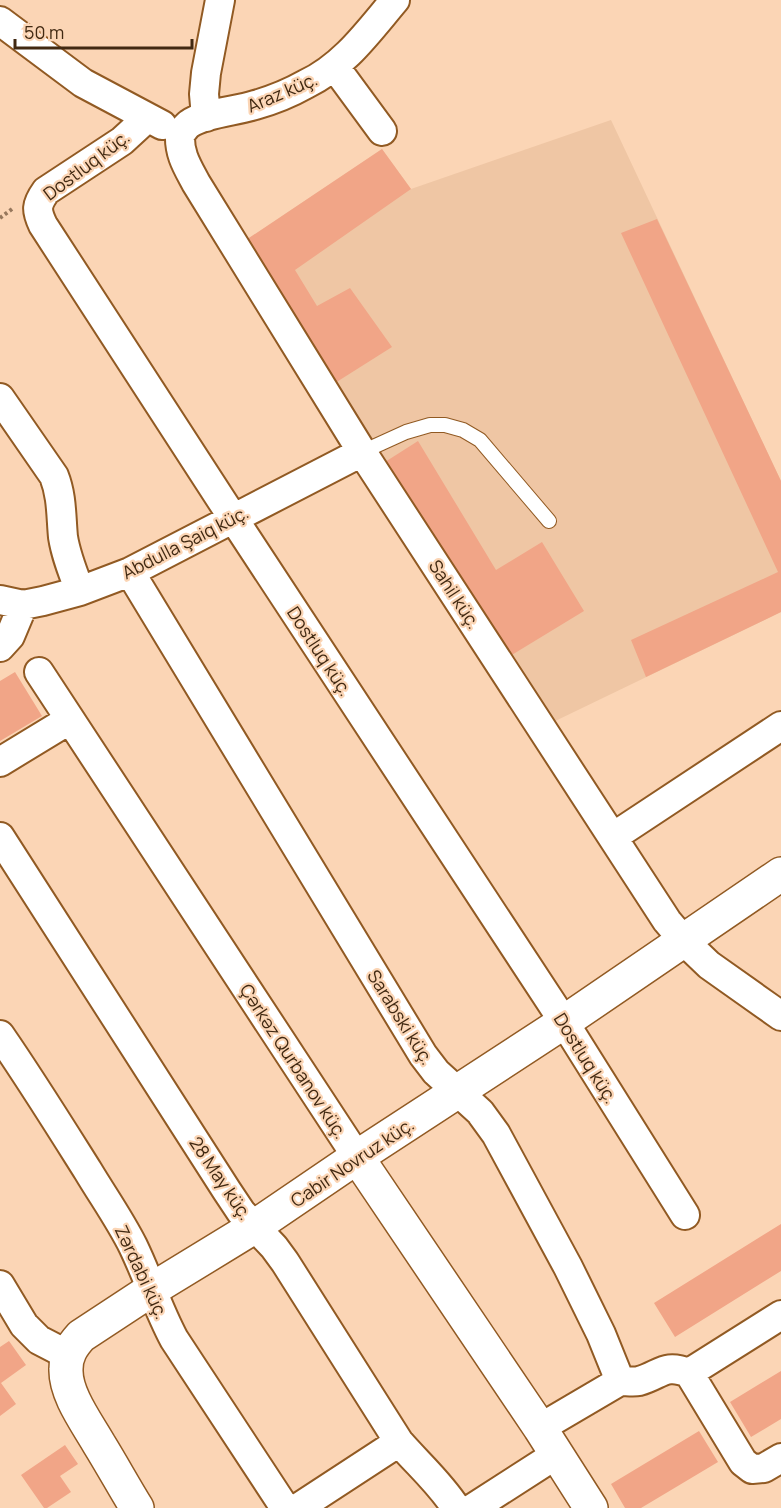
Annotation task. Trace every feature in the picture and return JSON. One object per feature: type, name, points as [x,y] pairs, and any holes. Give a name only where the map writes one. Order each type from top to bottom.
[{"type":"main road","name":"Cabir Novruz küç.","points":[[68,1355],[81,1336],[254,1227],[564,1022],[781,874]]},
{"type":"main road","name":"Çərkəz Qurbanov küç.","points":[[357,1157],[591,1508]]},
{"type":"main road","points":[[68,1355],[65,1369],[68,1385],[78,1408],[137,1508]]},
{"type":"street","points":[[206,117],[204,94],[206,74],[220,0]]},
{"type":"street","name":"Araz küç.","points":[[180,134],[189,124],[206,117],[254,106],[319,78],[351,53],[395,0]]},
{"type":"street","points":[[0,21],[82,83],[180,134]]},
{"type":"street","points":[[335,67],[382,131]]},
{"type":"street","name":"Dostluq küç.","points":[[147,118],[122,141],[46,191],[38,201],[38,214],[49,235],[233,519],[564,1022],[685,1215]]},
{"type":"street","name":"Sahil küç.","points":[[180,134],[179,148],[196,183],[362,452],[667,921],[709,965],[781,1016]]},
{"type":"street","points":[[0,398],[54,476],[59,489],[63,538],[68,561],[80,591]]},
{"type":"street","name":"Abdulla Şaiq küç.","points":[[11,602],[80,591],[130,572],[362,452]]},
{"type":"street","name":"Sarabski küç.","points":[[130,572],[423,1055],[436,1072],[480,1112],[496,1134],[568,1267],[601,1334],[620,1381]]},
{"type":"street","points":[[0,647],[10,636],[11,602]]},
{"type":"street","name":"Çərkəz Qurbanov küç.","points":[[39,672],[357,1157]]},
{"type":"street","points":[[0,762],[69,720]]},
{"type":"street","points":[[613,837],[781,726]]},
{"type":"street","name":"28 May küç.","points":[[0,837],[227,1191],[254,1227],[285,1262],[399,1442],[443,1488],[456,1508]]},
{"type":"street","name":"Zərdabi küç.","points":[[0,1035],[35,1086],[116,1218],[141,1263],[162,1317],[174,1339],[285,1508]]},
{"type":"street","points":[[0,1285],[24,1325],[39,1340],[68,1355]]},
{"type":"street","points":[[689,1372],[781,1315]]},
{"type":"street","points":[[473,1508],[620,1381],[638,1381],[663,1370],[677,1368],[689,1372],[743,1462],[752,1469],[764,1468],[781,1458]]},
{"type":"street","points":[[298,1508],[399,1442]]},
{"type":"lane","points":[[362,452],[406,432],[430,425],[445,425],[463,430],[480,440],[549,521]]},
{"type":"shaded area","points":[[611,120],[781,481],[781,612],[549,724],[243,242],[382,149],[411,189]]},
{"type":"building","points":[[382,149],[411,189],[295,270],[317,306],[350,288],[392,347],[335,383],[243,242]]},
{"type":"building","points":[[657,219],[781,481],[781,612],[646,677],[631,640],[778,572],[621,233]]},
{"type":"building","points":[[418,441],[496,570],[542,542],[584,611],[505,659],[385,462]]},
{"type":"building","points":[[15,672],[42,716],[0,741],[0,681]]},
{"type":"building","points":[[781,1224],[781,1271],[675,1337],[654,1303]]},
{"type":"building","points":[[9,1341],[26,1365],[1,1383],[16,1404],[0,1416],[0,1347]]},
{"type":"building","points":[[781,1371],[781,1419],[751,1437],[730,1402]]},
{"type":"building","points":[[699,1431],[718,1462],[641,1508],[625,1508],[611,1484]]},
{"type":"building","points":[[65,1445],[78,1464],[60,1476],[71,1492],[44,1508],[21,1475]]}]
